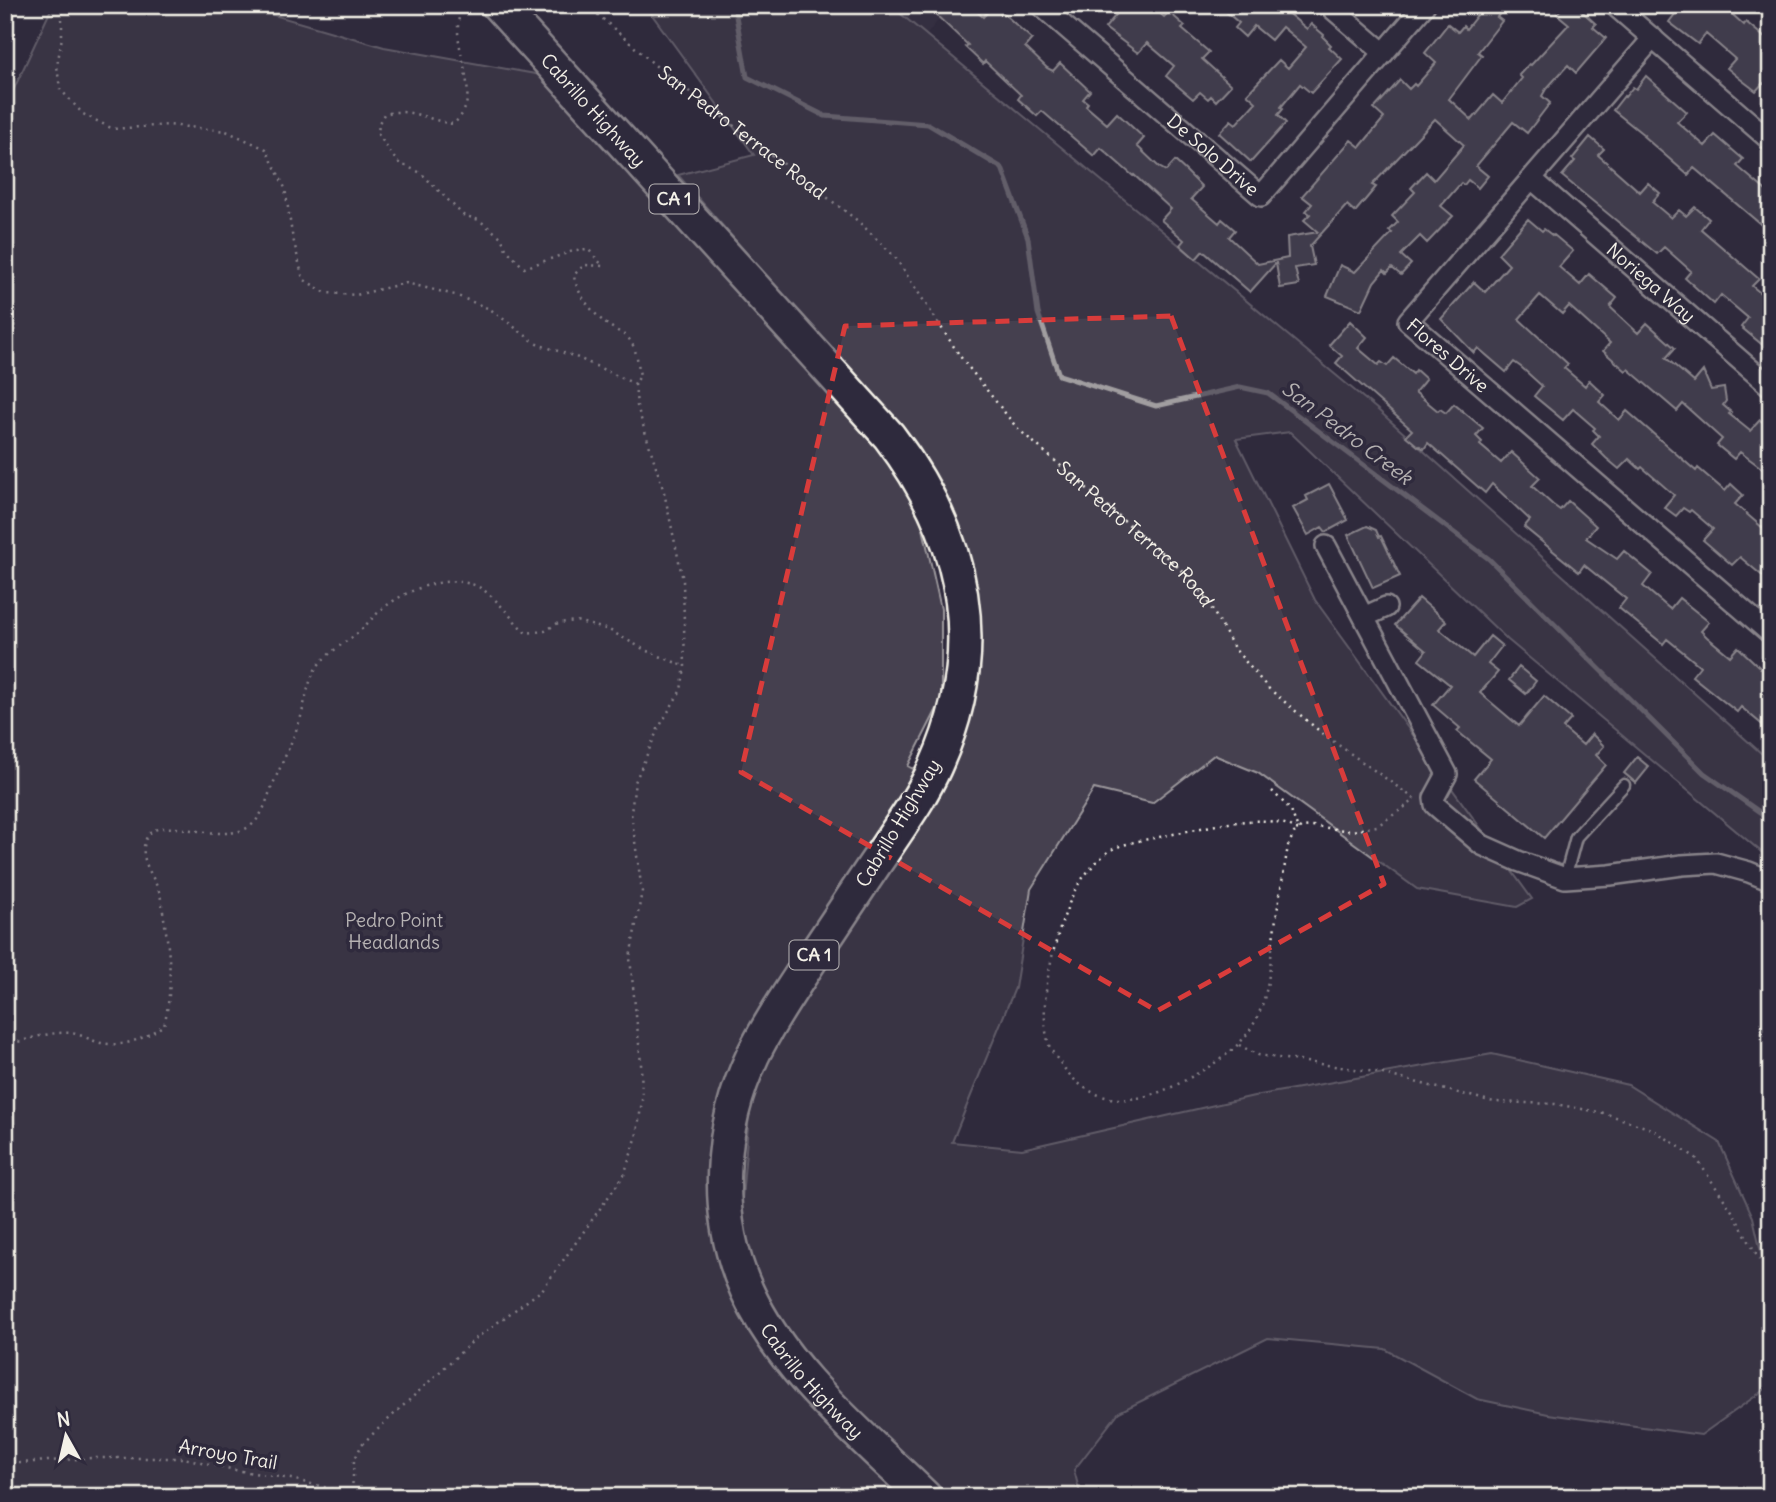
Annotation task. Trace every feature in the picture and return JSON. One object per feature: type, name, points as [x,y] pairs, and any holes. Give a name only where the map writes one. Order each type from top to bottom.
[{"type":"highway","name":"Cabrillo Highway","points":[[498,5],[889,436],[923,486],[942,525],[956,563],[963,599],[964,652],[960,691],[944,746],[910,811],[780,1007],[757,1047],[732,1111],[724,1179],[729,1235],[740,1273],[772,1335],[801,1374],[925,1497]]},
{"type":"street","name":"De Solo Drive","points":[[1040,5],[1261,196],[1425,5]]},
{"type":"street","points":[[1328,5],[1384,53]]},
{"type":"street","points":[[1614,5],[1771,141]]},
{"type":"street","name":"Flores Drive","points":[[1653,38],[1408,321],[1771,634]]},
{"type":"street","name":"Noriega Way","points":[[1532,179],[1771,387]]},
{"type":"street","points":[[1326,546],[1447,774],[1434,798],[1434,805],[1482,845],[1565,878],[1716,863],[1771,881]]},
{"type":"street","points":[[1364,617],[1386,607]]},
{"type":"lane","points":[[1565,878],[1576,837],[1624,785]]},
{"type":"path","points":[[62,5],[62,37],[57,66],[60,89],[83,114],[113,128],[169,125],[226,131],[266,149],[285,188],[303,279],[326,293],[356,295],[406,283],[455,295],[490,309],[537,344],[576,357],[635,384]]},
{"type":"path","points":[[357,1497],[352,1490],[354,1461],[362,1444],[475,1339],[542,1290],[624,1175],[636,1139],[642,1101],[641,1063],[630,958],[642,891],[631,813],[635,782],[658,729],[681,690],[685,667],[683,580],[664,492],[637,406],[635,384],[640,376],[637,354],[630,340],[609,327],[597,315],[575,283],[574,275],[584,265],[603,266],[588,249],[576,250],[524,268],[506,249],[501,237],[479,220],[463,215],[422,173],[397,162],[378,134],[379,123],[384,114],[400,110],[453,124],[461,117],[466,102],[467,84],[458,27],[462,5]]},
{"type":"path","name":"San Pedro Terrace Road","points":[[587,5],[656,66],[858,221],[895,257],[962,359],[1017,428],[1185,573],[1205,597],[1234,648],[1267,687],[1323,734],[1415,800],[1443,813]]},
{"type":"path","points":[[5,1046],[54,1034],[72,1033],[101,1043],[129,1044],[164,1025],[172,977],[160,895],[144,862],[143,849],[147,835],[155,829],[171,826],[222,834],[240,831],[257,820],[300,721],[316,669],[333,650],[358,633],[387,606],[422,587],[448,582],[473,584],[495,599],[526,633],[545,631],[558,623],[576,621],[609,630],[647,651],[685,667]]},
{"type":"path","points":[[1272,791],[1291,810],[1298,830]]},
{"type":"path","points":[[1298,830],[1288,823],[1273,820],[1229,824],[1136,841],[1109,851],[1086,873],[1074,892],[1058,940],[1047,986],[1044,1020],[1048,1045],[1067,1072],[1087,1091],[1108,1099],[1135,1098],[1167,1090],[1223,1060],[1259,1014],[1266,991],[1288,846],[1298,830],[1312,826],[1352,831],[1377,826],[1415,800]]},
{"type":"path","points":[[1238,1044],[1258,1055],[1375,1072],[1494,1102],[1555,1104],[1604,1113],[1654,1130],[1696,1158],[1732,1211],[1771,1280]]},
{"type":"path","name":"Arroyo Trail","points":[[5,1464],[92,1458],[184,1458],[235,1471],[352,1490]]},
{"type":"highlighted area","points":[[1171,316],[1384,884],[1157,1011],[741,772],[845,326]]},
{"type":"shaded area","points":[[890,5],[950,5],[925,37]]},
{"type":"green space","name":"Pedro Point Headlands","points":[[53,5],[239,5],[384,47],[541,75],[601,145],[804,357],[916,497],[941,609],[941,701],[908,766],[932,779],[767,1037],[727,1196],[776,1337],[910,1497],[5,1497],[5,108]]},
{"type":"green space","points":[[645,5],[890,5],[1378,410],[1771,762],[1771,860],[1508,640],[1290,432],[1236,439],[1315,600],[1532,899],[1517,907],[1417,889],[1258,773],[1214,755],[1152,803],[1094,789],[1031,889],[1015,988],[952,1142],[1022,1149],[1254,1096],[1492,1054],[1628,1085],[1719,1142],[1753,1217],[1771,1295],[1771,1385],[1701,1435],[1548,1414],[1477,1399],[1385,1349],[1268,1338],[1119,1412],[1074,1470],[1081,1497],[946,1497],[902,1459],[802,1358],[738,1248],[751,1089],[948,768],[977,617],[830,348],[678,175],[754,155]]},
{"type":"building","points":[[941,5],[970,5],[983,17],[994,5],[1032,39],[1025,47],[1047,68],[1053,71],[1060,63],[1090,91],[1083,99],[1088,103],[1086,106],[1107,124],[1117,113],[1144,138],[1137,146],[1159,167],[1166,171],[1175,161],[1187,172],[1202,187],[1191,199],[1219,223],[1222,219],[1235,230],[1229,237],[1258,264],[1288,258],[1287,237],[1318,232],[1304,220],[1310,214],[1306,211],[1312,204],[1302,196],[1351,140],[1360,147],[1384,118],[1374,109],[1400,80],[1409,89],[1414,84],[1416,86],[1436,63],[1425,53],[1448,24],[1458,32],[1463,26],[1466,29],[1485,5],[1507,5],[1497,17],[1502,21],[1478,52],[1482,55],[1449,99],[1472,120],[1493,95],[1502,103],[1522,78],[1519,75],[1569,24],[1557,14],[1564,5],[1575,5],[1596,24],[1593,27],[1606,38],[1576,73],[1568,65],[1546,89],[1542,96],[1550,103],[1527,133],[1513,122],[1476,166],[1488,176],[1478,188],[1468,180],[1464,185],[1461,183],[1441,206],[1453,216],[1427,243],[1420,236],[1401,255],[1411,264],[1401,275],[1392,268],[1387,273],[1384,270],[1374,282],[1361,310],[1327,296],[1340,265],[1355,272],[1392,233],[1389,231],[1398,222],[1392,216],[1415,192],[1411,188],[1426,172],[1434,180],[1464,145],[1435,119],[1372,185],[1376,187],[1355,212],[1347,205],[1310,246],[1314,265],[1295,268],[1299,285],[1280,288],[1276,263],[1250,292],[1203,251],[1196,259],[1180,245],[1184,240],[1161,220],[1171,209],[1134,175],[1101,148],[1094,156],[1042,111],[1037,116],[1018,99],[1021,95],[985,61],[983,64],[965,47],[968,45],[934,13]]},
{"type":"building","points":[[1124,5],[1150,5],[1164,17],[1169,12],[1185,26],[1182,29],[1209,52],[1202,59],[1231,85],[1216,101],[1211,96],[1208,99],[1200,92],[1193,99],[1166,76],[1174,66],[1147,43],[1138,53],[1105,28]]},
{"type":"building","points":[[1218,5],[1278,5],[1307,29],[1311,24],[1324,35],[1331,45],[1329,47],[1342,59],[1311,93],[1300,84],[1281,107],[1283,109],[1278,115],[1286,123],[1251,162],[1219,133],[1231,120],[1236,124],[1256,102],[1247,94],[1279,60],[1288,68],[1306,47],[1282,27],[1271,40],[1254,26],[1245,37],[1235,28],[1239,23]]},
{"type":"building","points":[[1682,5],[1722,5],[1744,25],[1746,22],[1771,43],[1771,90],[1763,83],[1756,91],[1727,68],[1735,59],[1706,34],[1698,44],[1669,22]]},
{"type":"building","points":[[1646,76],[1687,112],[1677,122],[1705,146],[1715,135],[1743,159],[1737,166],[1771,195],[1771,233],[1694,168],[1688,175],[1613,110]]},
{"type":"building","points":[[1590,137],[1604,149],[1598,155],[1640,192],[1648,183],[1660,193],[1652,202],[1671,218],[1679,210],[1686,216],[1695,207],[1709,219],[1701,229],[1759,279],[1752,286],[1771,302],[1771,317],[1765,324],[1771,329],[1771,352],[1741,327],[1748,318],[1721,295],[1714,304],[1685,278],[1691,271],[1664,247],[1657,254],[1562,176]]},
{"type":"building","points":[[1528,219],[1573,251],[1559,267],[1580,285],[1589,274],[1617,298],[1610,307],[1638,333],[1647,323],[1675,348],[1666,358],[1694,382],[1703,371],[1711,390],[1724,388],[1726,401],[1723,405],[1731,412],[1729,414],[1750,431],[1760,420],[1771,429],[1771,475],[1740,452],[1734,459],[1717,445],[1722,439],[1683,404],[1677,411],[1628,369],[1626,371],[1603,351],[1610,343],[1569,306],[1562,314],[1540,295],[1519,319],[1568,364],[1564,368],[1585,386],[1589,380],[1605,395],[1599,402],[1619,420],[1627,411],[1696,471],[1698,468],[1725,491],[1731,484],[1743,495],[1735,504],[1771,535],[1771,583],[1740,557],[1732,565],[1703,540],[1713,529],[1691,510],[1689,512],[1683,508],[1676,516],[1664,507],[1674,495],[1642,467],[1640,469],[1629,459],[1619,469],[1606,458],[1592,444],[1599,436],[1593,430],[1595,428],[1573,409],[1563,420],[1534,396],[1542,386],[1521,367],[1514,362],[1506,372],[1478,348],[1474,353],[1441,319],[1474,282],[1485,292],[1509,265],[1498,254]]},
{"type":"building","points":[[1350,321],[1367,337],[1358,348],[1378,365],[1381,362],[1387,366],[1394,358],[1413,374],[1416,370],[1426,379],[1415,392],[1438,411],[1440,409],[1446,413],[1454,404],[1483,428],[1476,436],[1482,442],[1480,445],[1501,463],[1511,452],[1540,478],[1532,486],[1553,505],[1560,510],[1568,501],[1596,526],[1586,538],[1617,559],[1624,551],[1652,574],[1643,586],[1670,609],[1679,598],[1709,622],[1701,631],[1707,637],[1730,656],[1738,647],[1771,678],[1771,732],[1741,707],[1737,712],[1692,676],[1700,666],[1667,639],[1663,644],[1619,608],[1626,599],[1584,565],[1579,572],[1524,527],[1530,520],[1492,484],[1485,493],[1428,443],[1424,449],[1406,436],[1412,430],[1336,363],[1342,356],[1329,345]]},
{"type":"building","points":[[1329,484],[1348,520],[1326,532],[1322,527],[1308,535],[1293,508],[1308,500],[1306,496]]},
{"type":"building","points":[[1367,526],[1381,536],[1400,576],[1373,588],[1348,535]]},
{"type":"building","points":[[1419,598],[1446,621],[1439,629],[1473,657],[1490,636],[1502,646],[1488,664],[1498,672],[1480,693],[1519,726],[1544,696],[1571,719],[1563,728],[1583,745],[1592,734],[1604,746],[1596,755],[1606,765],[1544,838],[1474,779],[1491,759],[1457,731],[1460,728],[1433,705],[1450,685],[1419,660],[1426,651],[1395,625]]},
{"type":"building","points":[[1519,667],[1536,681],[1526,694],[1509,680]]},
{"type":"building","points":[[1637,757],[1649,767],[1636,783],[1624,773]]},
{"type":"waterway","name":"San Pedro Creek","points":[[734,5],[747,77],[825,116],[928,124],[1002,168],[1028,238],[1038,313],[1059,375],[1156,406],[1240,387],[1268,393],[1489,559],[1704,773],[1771,820]]}]
